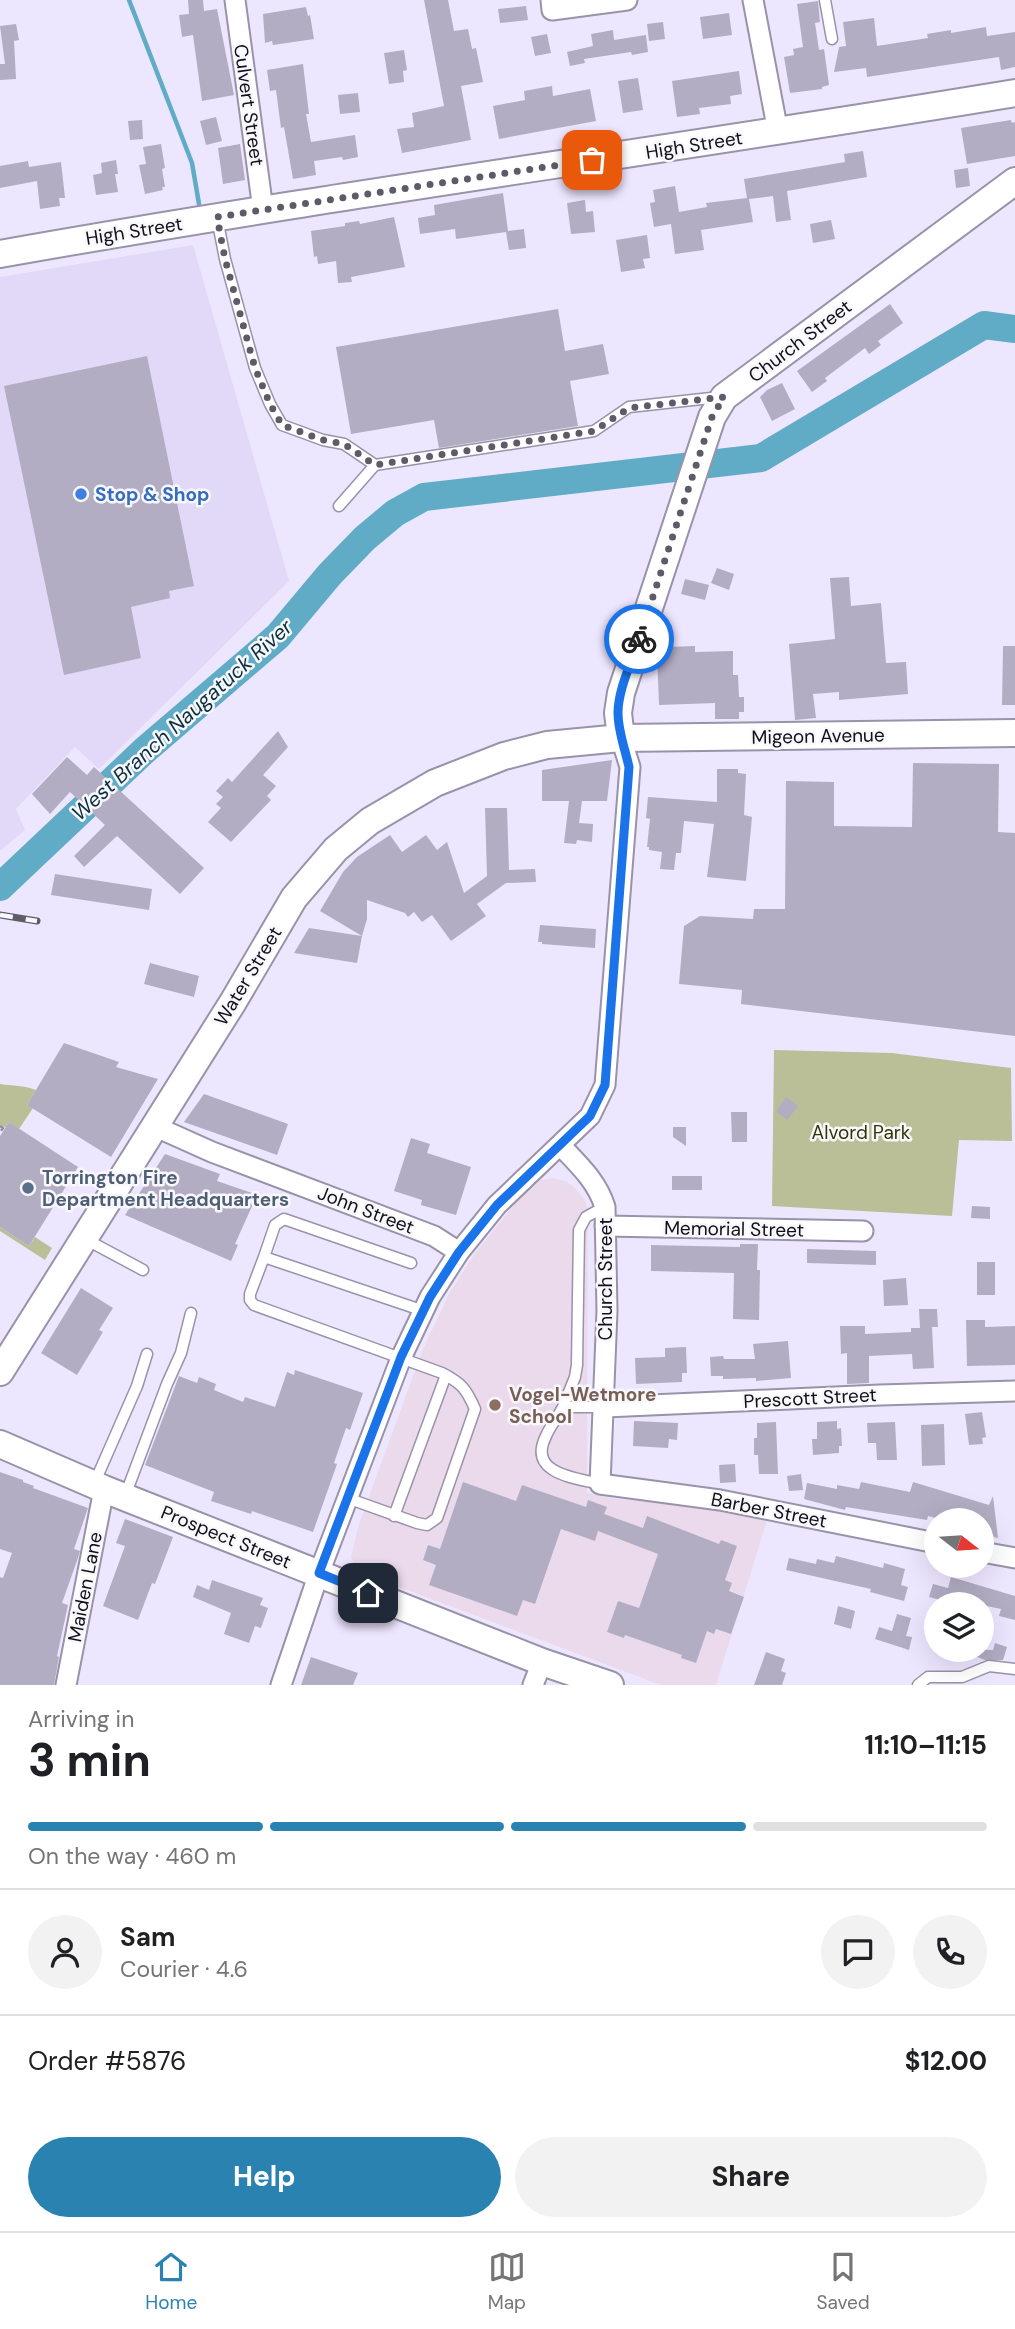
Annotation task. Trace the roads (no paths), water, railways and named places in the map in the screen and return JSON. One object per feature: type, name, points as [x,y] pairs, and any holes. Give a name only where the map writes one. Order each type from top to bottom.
[{"type":"main road","name":"High Street","points":[[0,254],[217,217],[778,132],[1015,93]]},
{"type":"main road","name":"Church Street","points":[[718,407],[1015,181]]},
{"type":"main road","points":[[621,738],[618,713],[621,693],[718,407]]},
{"type":"main road","name":"Migeon Avenue","points":[[621,738],[1015,733]]},
{"type":"main road","name":"Water Street","points":[[0,1372],[233,1002],[294,898],[336,849],[352,834],[407,798],[435,783],[504,756],[547,745],[621,738]]},
{"type":"main road","name":"Prospect Street","points":[[0,1444],[108,1490],[319,1573],[538,1673],[610,1685]]},
{"type":"street","name":"Culvert Street","points":[[235,0],[264,210]]},
{"type":"street","points":[[551,0],[552,10],[627,0]]},
{"type":"street","points":[[753,0],[778,132]]},
{"type":"street","points":[[281,1685],[347,1498],[401,1357],[424,1311],[459,1252],[497,1205],[590,1116],[605,1085],[629,767],[621,738]]},
{"type":"street","name":"John Street","points":[[153,1126],[212,1152],[434,1236],[459,1252]]},
{"type":"street","name":"Church Street","points":[[560,1144],[601,1193],[605,1216],[605,1408],[600,1484]]},
{"type":"street","name":"Memorial Street","points":[[605,1216],[863,1231]]},
{"type":"street","name":"Prescott Street","points":[[605,1408],[1015,1391]]},
{"type":"street","name":"Barber Street","points":[[600,1484],[720,1500],[924,1541]]},
{"type":"street","name":"Maiden Lane","points":[[66,1685],[108,1490]]},
{"type":"street","points":[[994,1554],[1015,1558]]},
{"type":"lane","points":[[825,0],[832,39]]},
{"type":"lane","points":[[217,217],[225,259],[255,368],[282,425],[323,440],[344,444],[375,465]]},
{"type":"lane","points":[[339,506],[375,465],[594,431],[629,408],[718,407]]},
{"type":"lane","points":[[600,1484],[552,1471],[544,1461],[541,1451],[545,1437],[564,1408],[575,1377],[579,1230],[586,1217],[605,1216]]},
{"type":"lane","points":[[347,1498],[427,1525],[437,1518],[475,1409],[469,1394],[458,1381],[446,1375],[254,1306],[250,1294],[275,1225],[284,1219],[411,1263]]},
{"type":"lane","points":[[83,1238],[143,1270]]},
{"type":"lane","points":[[264,1257],[424,1311]]},
{"type":"lane","points":[[108,1490],[167,1384],[181,1353],[191,1313]]},
{"type":"lane","points":[[108,1490],[147,1354]]},
{"type":"lane","points":[[394,1516],[446,1375]]},
{"type":"lane","points":[[564,1408],[605,1408]]},
{"type":"lane","points":[[918,1685],[928,1677],[962,1677],[989,1666],[1015,1669]]},
{"type":"waterway","points":[[129,0],[192,163],[199,204]]},
{"type":"waterway","name":"West Branch Naugatuck River","points":[[0,887],[145,750],[278,636],[330,574],[365,538],[395,513],[424,497],[761,458],[984,325],[1015,329]]},
{"type":"railway","points":[[0,915],[37,921]]},
{"type":"place","name":"Stop & Shop","points":[[81,494]]},
{"type":"place","name":"Torrington Fire Department Headquarters","points":[[28,1188]]},
{"type":"place","name":"Vogel-Wetmore School","points":[[495,1405]]},
{"type":"park label","name":"Alvord Park","points":[[861,1132]]}]
